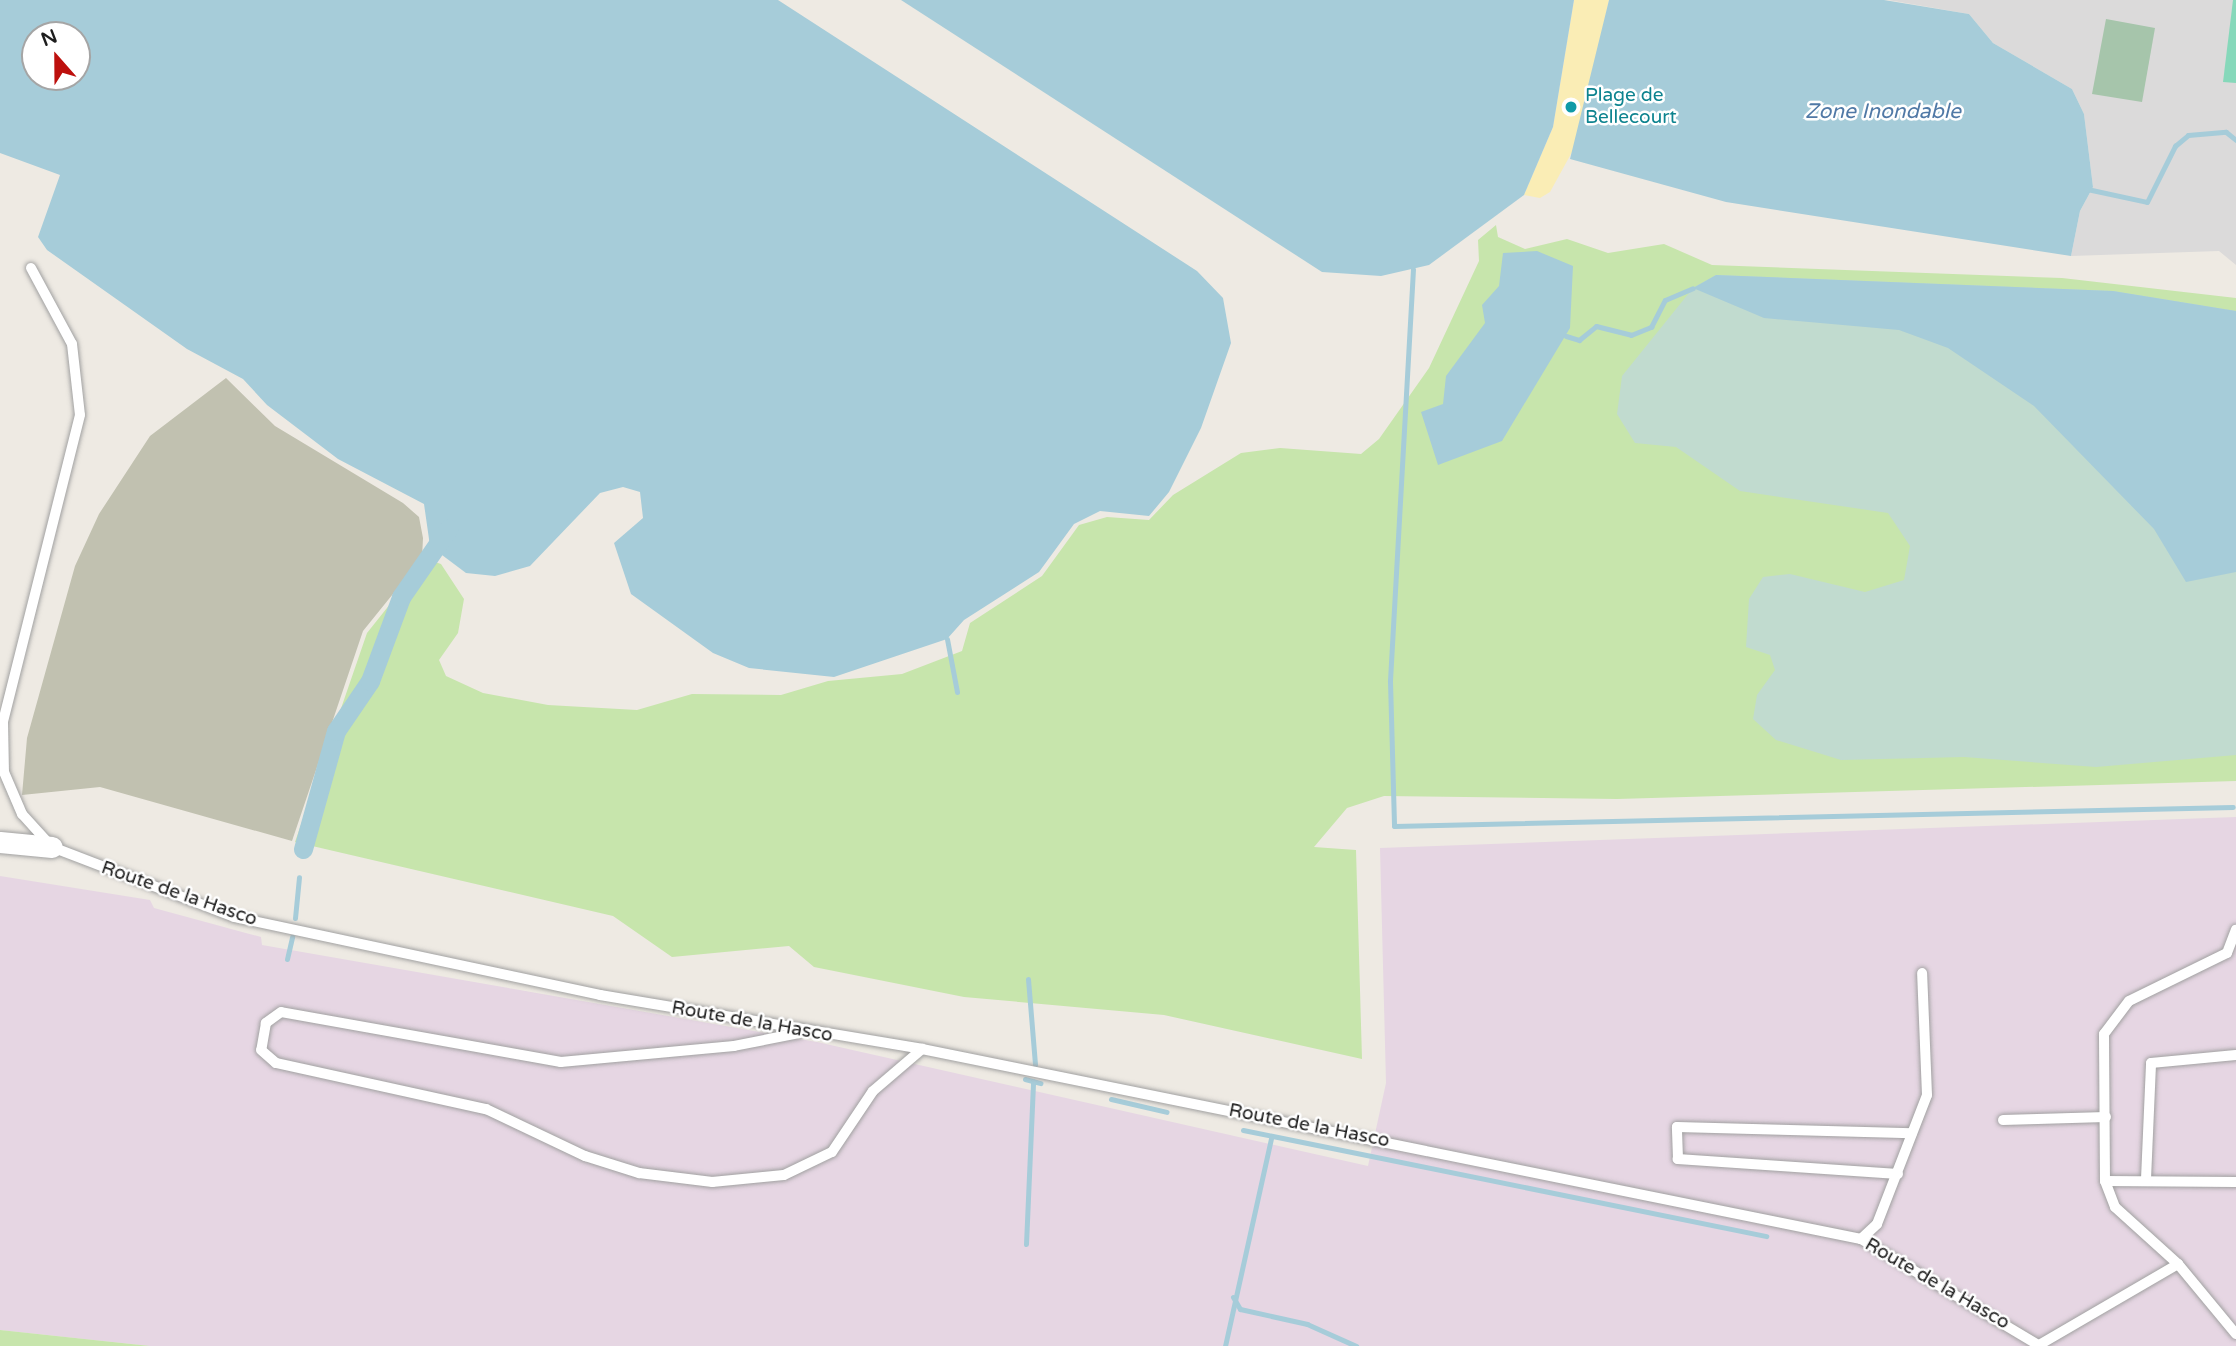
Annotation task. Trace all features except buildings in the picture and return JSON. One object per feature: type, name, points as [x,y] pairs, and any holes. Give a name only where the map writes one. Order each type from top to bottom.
[{"type":"street","points":[[0,842],[52,848]]},
{"type":"lane","name":"Route de la Hasco","points":[[31,268],[72,344],[80,415],[3,721],[4,772],[22,814],[52,848],[234,917],[805,1032],[922,1049],[1861,1239],[2040,1346]]},
{"type":"lane","points":[[2236,930],[2231,951],[2129,1001],[2104,1034],[2105,1181],[2115,1207],[2178,1264],[2236,1334]]},
{"type":"lane","points":[[1861,1239],[1877,1224],[1927,1096],[1922,973]]},
{"type":"lane","points":[[805,1032],[734,1046],[561,1062],[281,1012],[266,1023],[261,1050],[276,1063],[486,1109],[584,1156],[639,1173],[712,1182],[784,1175],[832,1152],[873,1091],[922,1049]]},
{"type":"lane","points":[[2146,1179],[2151,1063],[2236,1055]]},
{"type":"lane","points":[[2003,1120],[2106,1117]]},
{"type":"lane","points":[[1898,1174],[1678,1159],[1677,1127],[1912,1133]]},
{"type":"lane","points":[[2105,1181],[2146,1179],[2236,1182]]},
{"type":"lane","points":[[2040,1346],[2178,1264]]},
{"type":"lane","points":[[2213,1305],[2236,1346]]},
{"type":"shaded area","points":[[1888,0],[2236,0],[2236,265],[2219,251],[2071,256],[2080,211],[2093,187],[2084,114],[2072,89],[1993,43],[1969,14]]},
{"type":"shaded area","points":[[1716,275],[2113,291],[2236,311],[2236,755],[2096,767],[1964,757],[1841,760],[1776,740],[1753,719],[1757,695],[1775,670],[1770,655],[1746,647],[1749,599],[1763,577],[1790,574],[1865,592],[1904,580],[1910,546],[1888,513],[1740,491],[1676,447],[1635,443],[1617,414],[1622,376],[1693,288]]},
{"type":"shaded area","points":[[226,378],[275,426],[403,503],[419,517],[423,538],[422,558],[363,631],[292,841],[100,787],[22,795],[27,738],[75,566],[99,514],[150,436]]},
{"type":"shaded area","points":[[2236,817],[2236,1346],[150,1346],[0,1330],[0,876],[150,900],[154,908],[261,937],[262,945],[817,1042],[1368,1166],[1386,1083],[1380,848]]},
{"type":"green space","points":[[2233,0],[2236,0],[2236,83],[2223,82]]},
{"type":"green space","points":[[2106,19],[2155,28],[2142,102],[2092,94]]},
{"type":"green space","points":[[1496,225],[1498,237],[1525,249],[1567,239],[1608,253],[1664,244],[1712,265],[2062,278],[2236,298],[2236,781],[1617,799],[1384,796],[1347,808],[1314,847],[1356,850],[1362,1059],[1164,1015],[964,997],[814,967],[789,946],[672,957],[613,916],[295,842],[367,633],[426,559],[441,564],[464,599],[458,633],[439,660],[446,676],[483,693],[548,705],[637,710],[692,694],[781,695],[828,681],[902,674],[962,651],[970,623],[1042,576],[1079,525],[1107,517],[1149,520],[1173,495],[1241,453],[1280,448],[1361,454],[1379,439],[1429,368],[1479,261],[1478,240]]},
{"type":"green space","points":[[0,1330],[150,1346],[0,1346]]},
{"type":"sand","name":"Plage de Bellecourt","points":[[1574,0],[1609,0],[1577,143],[1550,192],[1540,198],[1524,195],[1553,127]]},
{"type":"water","points":[[0,0],[778,0],[1197,271],[1223,298],[1231,343],[1201,428],[1169,492],[1149,516],[1100,511],[1074,524],[1039,572],[964,620],[947,639],[834,677],[749,668],[713,653],[631,594],[614,543],[643,518],[640,492],[623,487],[600,493],[530,566],[495,576],[466,573],[430,546],[424,504],[338,459],[267,405],[243,379],[187,349],[47,250],[38,237],[60,175],[0,153]]},
{"type":"water","points":[[901,0],[1574,0],[1553,127],[1524,195],[1429,265],[1381,276],[1322,272]]},
{"type":"water","name":"Zone Inondable","points":[[1609,0],[1884,0],[1969,14],[1993,43],[2072,89],[2084,114],[2093,187],[2080,211],[2071,256],[1726,202],[1570,159]]},
{"type":"water","points":[[1537,251],[1573,266],[1570,328],[1502,441],[1438,465],[1421,412],[1443,404],[1446,376],[1485,323],[1482,305],[1499,286],[1503,253]]},
{"type":"water","points":[[1716,275],[2113,291],[2236,311],[2236,572],[2186,582],[2154,529],[2034,406],[1948,348],[1899,330],[1764,318],[1693,288]]},
{"type":"waterway","points":[[2087,189],[2147,202],[2175,146],[2188,135],[2226,132],[2236,140]]},
{"type":"waterway","points":[[1413,269],[1390,681],[1394,826],[2233,807]]},
{"type":"waterway","points":[[1566,336],[1579,340],[1596,326],[1631,335],[1651,327],[1665,300],[1693,288]]},
{"type":"waterway","points":[[303,849],[336,731],[370,681],[401,597],[448,529]]},
{"type":"waterway","points":[[947,639],[957,692]]},
{"type":"waterway","points":[[295,918],[299,877]]},
{"type":"waterway","points":[[287,959],[292,937]]},
{"type":"waterway","points":[[1028,979],[1035,1065]]},
{"type":"waterway","points":[[1025,1079],[1040,1083]]},
{"type":"waterway","points":[[1026,1244],[1033,1081]]},
{"type":"waterway","points":[[1111,1099],[1167,1112]]},
{"type":"waterway","points":[[1243,1130],[1766,1236]]},
{"type":"waterway","points":[[1225,1346],[1271,1138]]},
{"type":"waterway","points":[[1233,1297],[1240,1309],[1307,1324],[1356,1346]]},
{"type":"place","name":"Plage de Bellecourt","points":[[1571,107]]}]
